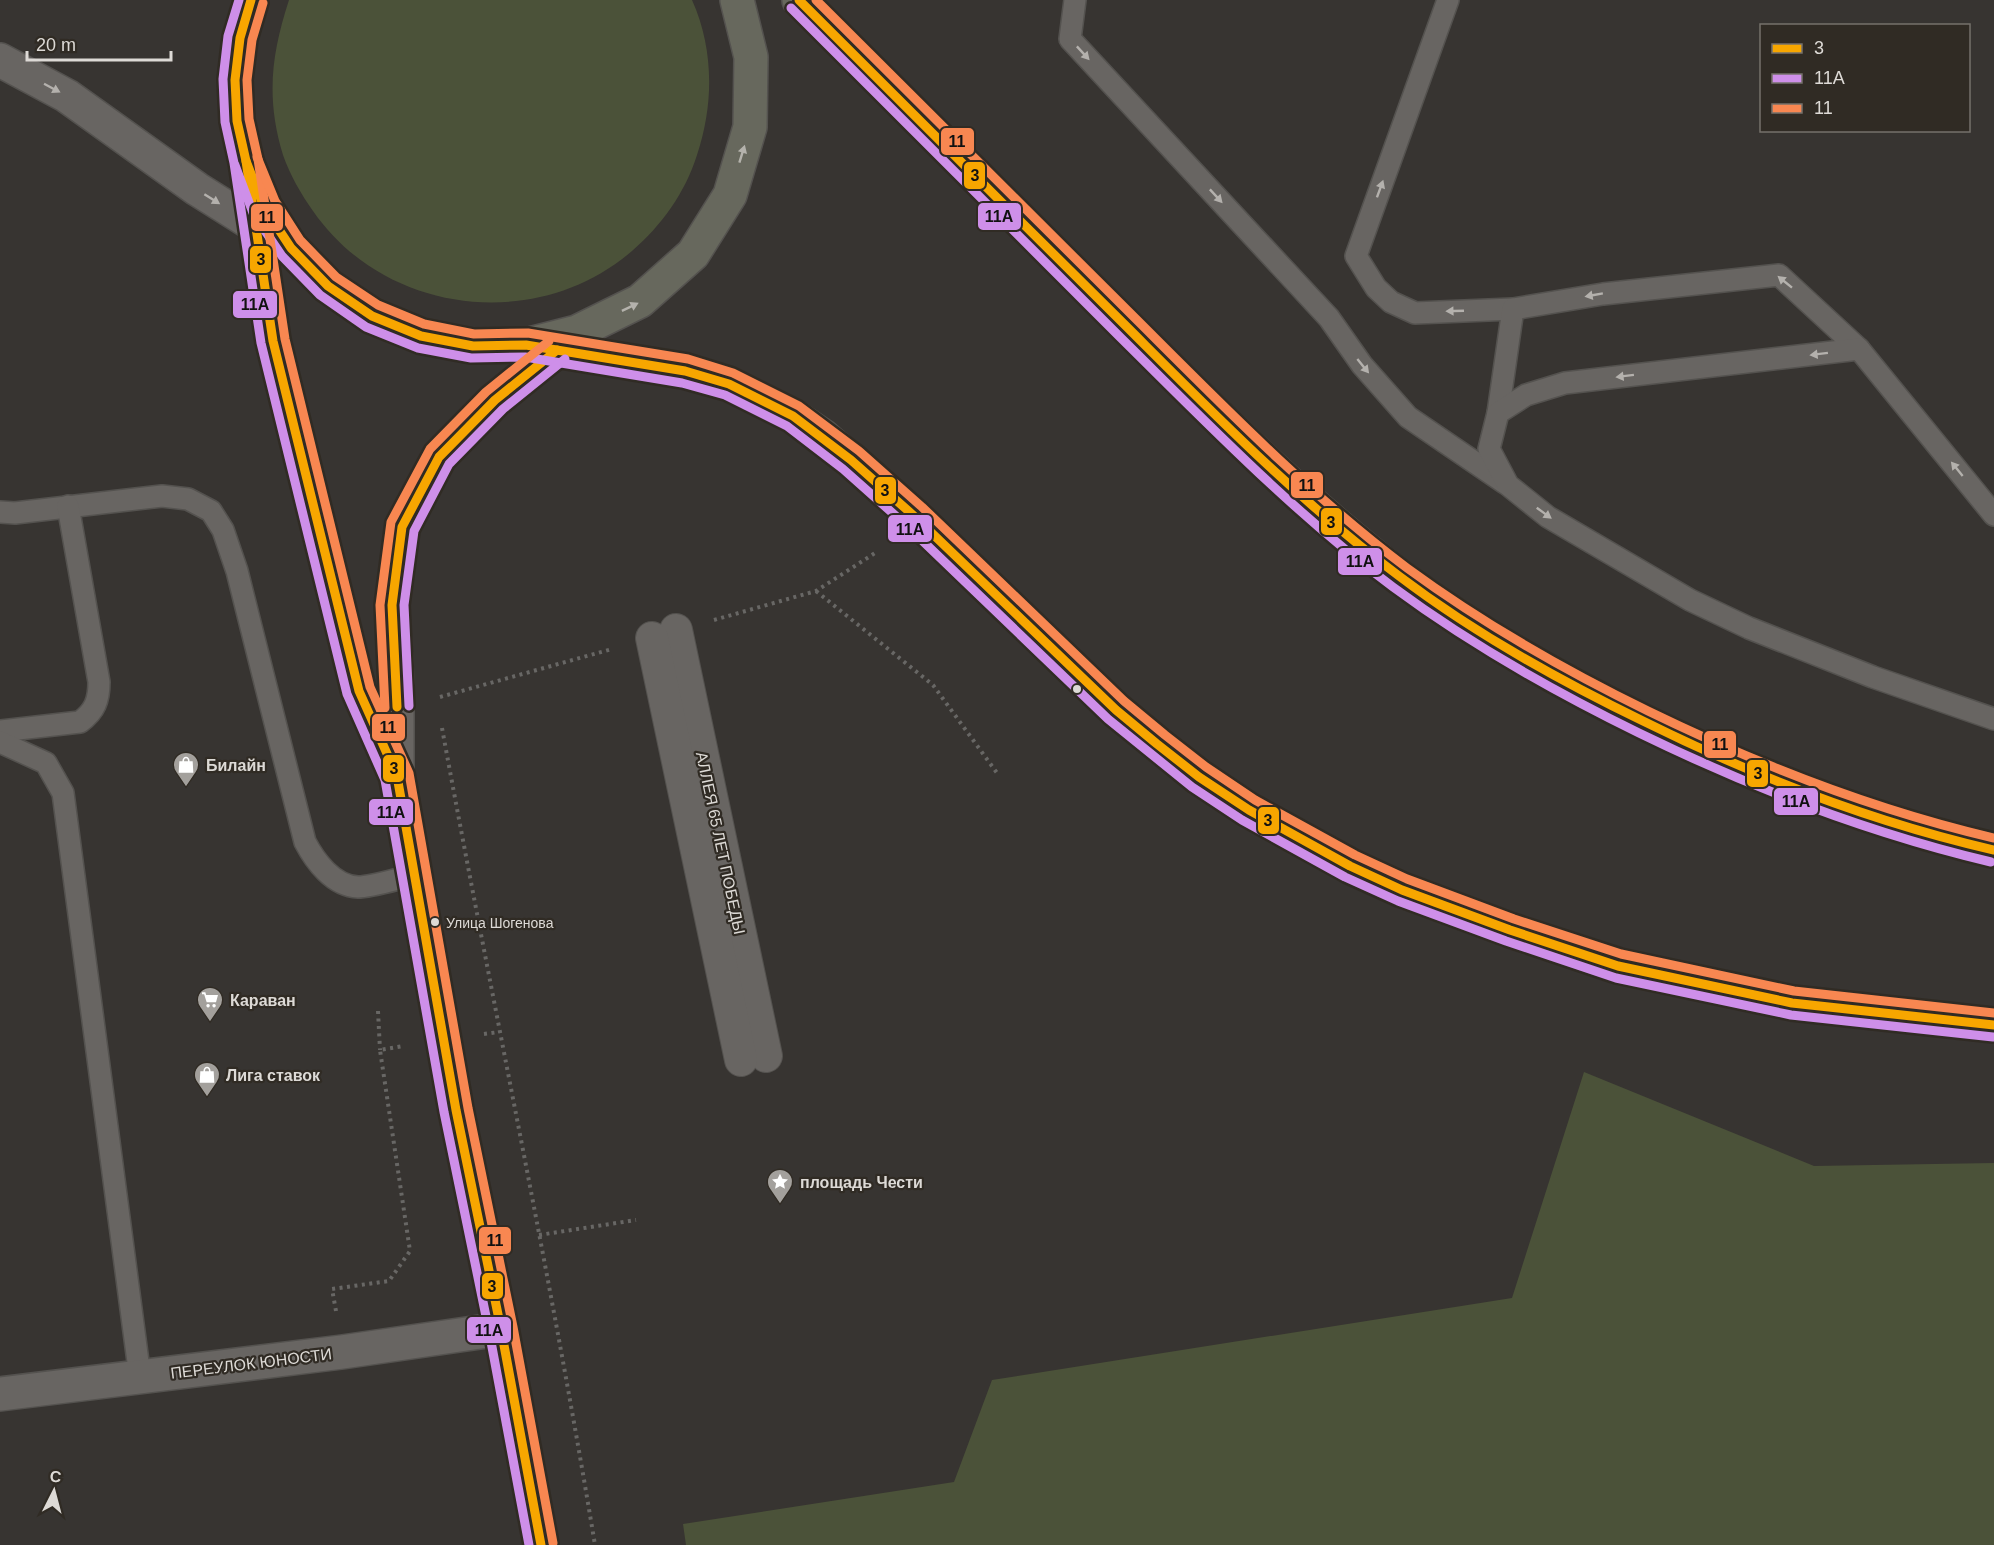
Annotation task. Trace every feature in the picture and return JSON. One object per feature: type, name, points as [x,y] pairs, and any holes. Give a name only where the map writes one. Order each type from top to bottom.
[{"type":"main road","points":[[250,0],[240,38],[235,80],[237,121],[246,161],[264,207],[291,248],[328,286],[372,316],[421,336],[473,346],[553,342],[708,377],[729,384],[793,416],[851,459],[1116,710],[1199,777],[1249,810],[1350,866],[1402,890],[1510,930],[1618,966],[1792,1003],[1994,1025]]},
{"type":"main road","points":[[553,342],[640,301],[693,254],[730,195],[750,128],[751,57],[737,0]]},
{"type":"main road","points":[[799,0],[1162,362],[1265,461],[1308,501],[1408,583],[1458,618],[1545,670],[1666,733],[1770,780],[1850,809],[1909,828],[1994,850]]},
{"type":"street","points":[[0,60],[67,96],[197,189],[291,248]]},
{"type":"street","points":[[246,161],[273,341],[359,692],[397,776]]},
{"type":"street","points":[[541,1545],[501,1329],[456,1110],[397,776],[397,682],[392,605],[402,527],[439,457],[553,342]]},
{"type":"street","name":"АЛЛЕЯ 65 ЛЕТ ПОБЕДЫ","points":[[664,634],[754,1058]]},
{"type":"street","name":"ПЕРЕУЛОК ЮНОСТИ","points":[[0,1394],[342,1352],[501,1329]]},
{"type":"lane","points":[[1075,0],[1070,39],[1329,318],[1362,365],[1408,417],[1508,485],[1548,517],[1690,600],[1749,628],[1994,719]]},
{"type":"lane","points":[[1448,0],[1356,256],[1376,288],[1391,302],[1415,312],[1513,309],[1603,294],[1779,275],[1859,350],[1994,515]]},
{"type":"lane","points":[[1508,485],[1489,449],[1498,413],[1513,309]]},
{"type":"lane","points":[[1498,413],[1526,395],[1565,383],[1859,350]]},
{"type":"lane","points":[[0,512],[15,513],[162,496],[188,499],[211,512],[223,530],[237,571],[305,842],[314,859],[327,873],[357,887],[415,875]]},
{"type":"lane","points":[[0,731],[80,722],[96,706],[99,682],[68,506]]},
{"type":"lane","points":[[0,742],[46,763],[63,793],[140,1377]]},
{"type":"path","points":[[436,698],[816,591],[875,553]]},
{"type":"path","points":[[816,591],[933,685],[997,773]]},
{"type":"path","points":[[440,721],[539,1235],[595,1545]]},
{"type":"path","points":[[337,1320],[332,1289],[389,1281],[410,1251],[380,1050],[378,1011]]},
{"type":"path","points":[[483,1034],[499,1032]]},
{"type":"path","points":[[380,1050],[404,1046]]},
{"type":"path","points":[[539,1235],[636,1220]]},
{"type":"green space","points":[[289,0],[692,0],[708,57],[709,96],[703,136],[692,169],[663,219],[632,251],[594,277],[552,294],[508,302],[464,301],[421,291],[380,273],[343,246],[313,211],[289,170],[283,155],[274,115],[273,77],[278,40]]},
{"type":"green space","points":[[1584,1072],[1814,1166],[1994,1163],[1994,1545],[686,1545],[683,1524],[954,1482],[992,1380],[1512,1298]]},
{"type":"transit line","name":"11А","points":[[239,0],[228,36],[223,79],[225,122],[234,163],[261,343],[347,694],[385,780],[444,1112],[489,1331],[529,1545]]},
{"type":"transit line","name":"3","points":[[251,0],[240,38],[235,80],[237,121],[246,161],[273,341],[359,691],[397,776],[456,1110],[501,1329],[541,1545]]},
{"type":"transit line","name":"3","points":[[799,0],[1259,457],[1327,519],[1428,597],[1487,636],[1548,672],[1728,761],[1859,812],[1994,850]]},
{"type":"transit line","name":"11","points":[[816,0],[1269,450],[1371,540],[1435,588],[1494,627],[1585,679],[1732,750],[1861,800],[1994,838]]},
{"type":"transit line","name":"11","points":[[263,3],[252,40],[247,80],[249,119],[258,159],[285,339],[370,687],[409,773],[468,1108],[513,1327],[553,1543]]},
{"type":"transit line","name":"11А","points":[[791,8],[1219,435],[1321,529],[1422,608],[1482,647],[1544,683],[1607,717],[1724,772],[1855,823],[1991,862]]},
{"type":"transit line","name":"11","points":[[257,157],[275,201],[300,240],[336,277],[378,305],[424,324],[474,334],[528,333],[688,359],[733,373],[799,406],[859,451],[922,507],[1124,701],[1165,735],[1206,767],[1255,800],[1355,855],[1407,879],[1514,919],[1621,954],[1794,991],[1994,1013]]},
{"type":"transit line","name":"3","points":[[246,161],[264,207],[291,248],[328,286],[372,316],[421,336],[473,346],[526,345],[685,371],[729,384],[793,416],[851,460],[914,516],[1116,710],[1157,744],[1199,777],[1249,810],[1350,866],[1402,890],[1510,930],[1618,966],[1792,1003],[1994,1025]]},
{"type":"transit line","name":"11А","points":[[235,165],[253,213],[282,256],[320,295],[366,327],[418,348],[471,358],[525,357],[682,383],[725,395],[787,426],[843,469],[906,525],[1108,719],[1192,787],[1242,820],[1345,877],[1398,901],[1616,978],[1791,1015],[1993,1037]]},
{"type":"transit line","name":"11","points":[[385,708],[380,605],[391,522],[430,449],[486,392],[549,341]]},
{"type":"transit line","name":"3","points":[[397,707],[392,605],[402,527],[439,457],[495,400],[557,350]]},
{"type":"transit line","name":"11А","points":[[409,706],[404,605],[414,531],[449,464],[503,409],[565,359]]},
{"type":"place","name":"Билайн","points":[[186,788]]},
{"type":"place","name":"Улица Шогенова","points":[[435,922]]},
{"type":"place","name":"Караван","points":[[210,1023]]},
{"type":"place","name":"Лига ставок","points":[[207,1098]]},
{"type":"place","name":"площадь Чести","points":[[780,1205]]}]
